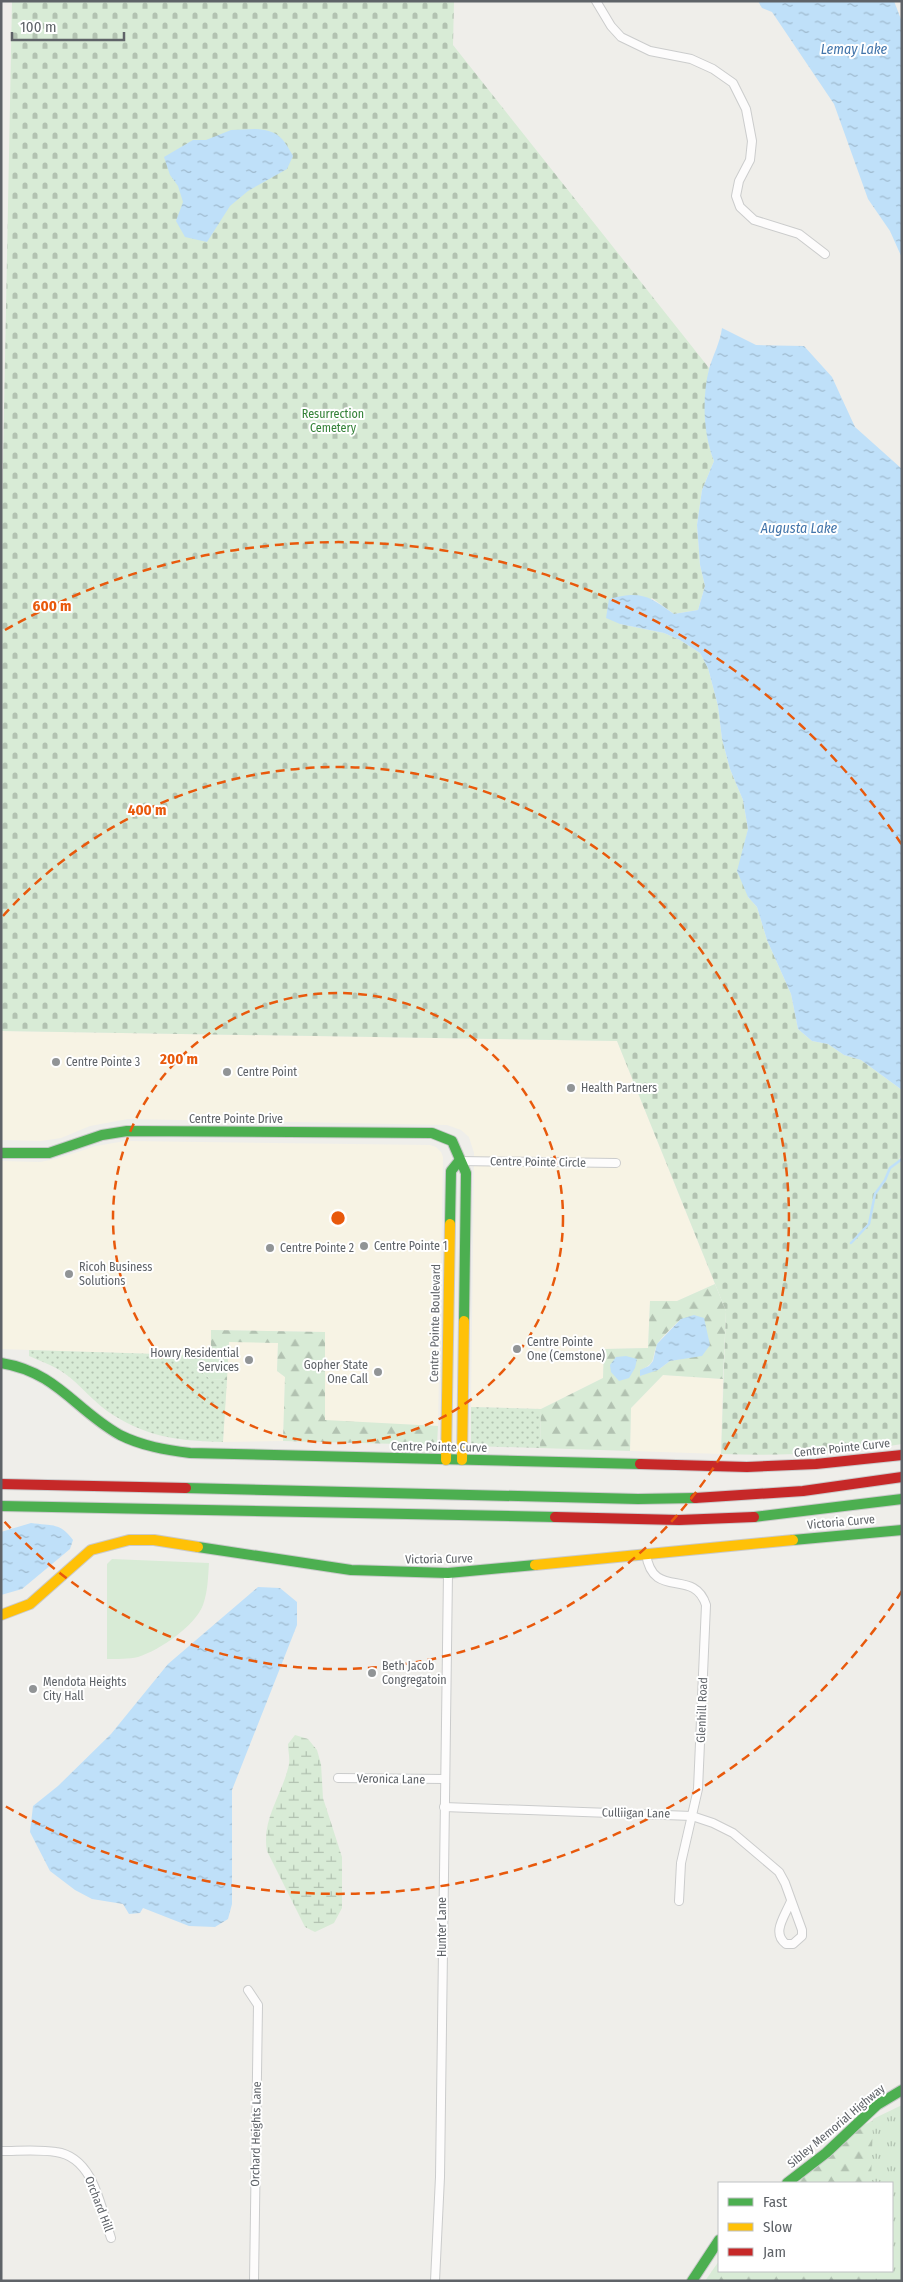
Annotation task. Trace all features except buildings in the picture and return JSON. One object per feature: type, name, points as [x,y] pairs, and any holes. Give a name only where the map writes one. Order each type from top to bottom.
[{"type":"main road","name":"Centre Pointe Drive","points":[[1,1153],[49,1153],[102,1135],[127,1132],[432,1133],[452,1141],[459,1161]]},
{"type":"main road","name":"Centre Pointe Boulevard","points":[[446,1460],[450,1171],[459,1161]]},
{"type":"main road","points":[[459,1161],[466,1173],[462,1460]]},
{"type":"main road","name":"Centre Pointe Curve","points":[[1,1363],[37,1372],[56,1384],[92,1416],[112,1430],[137,1442],[165,1451],[747,1467],[816,1464],[902,1455]]},
{"type":"main road","points":[[1,1484],[638,1499],[710,1498],[807,1491],[902,1477]]},
{"type":"main road","points":[[1,1506],[679,1520],[767,1516],[902,1499]]},
{"type":"main road","name":"Victoria Curve","points":[[1,1615],[30,1604],[91,1550],[129,1540],[154,1540],[351,1570],[448,1573],[902,1530]]},
{"type":"main road","name":"Sibley Memorial Highway","points":[[789,2182],[826,2153],[877,2105],[902,2090]]},
{"type":"main road","points":[[692,2281],[718,2242]]},
{"type":"street","points":[[596,1],[611,26],[621,37],[650,51],[691,59],[713,69],[733,83],[746,109],[752,141],[750,160],[739,181],[736,196],[740,207],[754,220],[799,234],[826,254]]},
{"type":"street","name":"Centre Pointe Circle","points":[[459,1161],[616,1163]]},
{"type":"street","name":"Glenhill Road","points":[[646,1554],[648,1566],[660,1580],[696,1588],[703,1596],[706,1605],[699,1772],[696,1804],[682,1863],[679,1901]]},
{"type":"street","name":"Hunter Lane","points":[[435,2281],[440,2177],[448,1573]]},
{"type":"street","name":"Veronica Lane","points":[[338,1778],[444,1779]]},
{"type":"street","name":"Culliigan Lane","points":[[444,1807],[692,1816],[713,1823],[733,1833],[779,1872],[801,1923],[802,1936],[793,1944],[786,1944],[780,1939],[778,1932],[791,1901]]},
{"type":"street","name":"Orchard Heights Lane","points":[[248,1990],[258,2005],[254,2281]]},
{"type":"street","name":"Orchard Hill","points":[[1,2151],[55,2152],[69,2156],[82,2165],[93,2184],[111,2238]]},
{"type":"shaded area","points":[[1,1031],[617,1041],[715,1284],[677,1301],[650,1301],[648,1348],[604,1349],[603,1378],[541,1409],[471,1407],[474,1153],[469,1137],[461,1130],[447,1125],[128,1119],[90,1126],[61,1138],[41,1141],[1,1140]]},
{"type":"shaded area","points":[[125,1141],[430,1145],[436,1147],[443,1157],[438,1426],[325,1421],[325,1332],[211,1330],[211,1356],[1,1349],[1,1161],[40,1162],[56,1159],[96,1146]]},
{"type":"shaded area","points":[[229,1341],[278,1343],[277,1371],[285,1377],[283,1441],[223,1442]]},
{"type":"shaded area","points":[[663,1375],[723,1379],[721,1454],[630,1451],[631,1408]]},
{"type":"green space","name":"Resurrection Cemetery","points":[[12,1],[454,1],[453,45],[709,368],[706,427],[714,461],[702,490],[697,525],[700,565],[705,586],[698,610],[674,614],[652,598],[620,624],[664,633],[680,640],[700,653],[708,668],[718,706],[722,739],[730,769],[743,800],[748,829],[744,848],[748,897],[757,907],[767,940],[791,994],[798,1029],[812,1041],[828,1044],[844,1055],[861,1060],[902,1090],[902,1151],[899,1160],[902,1160],[902,1444],[812,1454],[721,1454],[726,1311],[617,1041],[1,1031],[1,564]]},
{"type":"green space","points":[[715,1284],[726,1311],[723,1379],[663,1375],[631,1408],[630,1451],[540,1448],[541,1409],[603,1378],[604,1349],[648,1348],[650,1301],[677,1301]],"holes":[[[681,1319],[681,1359],[670,1361],[658,1370],[641,1370],[652,1362],[659,1342]]]},
{"type":"green space","points":[[211,1330],[325,1332],[325,1420],[438,1426],[437,1445],[283,1441],[285,1377],[277,1371],[278,1343],[229,1342],[227,1380],[210,1379],[190,1362],[190,1355],[211,1356]]},
{"type":"green space","points":[[29,1350],[190,1355],[190,1362],[210,1379],[227,1380],[223,1442],[193,1441],[166,1437],[127,1423],[106,1411],[64,1373],[51,1365],[29,1356]]},
{"type":"green space","points":[[471,1407],[541,1409],[540,1448],[471,1446]]},
{"type":"green space","points":[[112,1559],[209,1563],[206,1594],[199,1613],[185,1629],[147,1654],[127,1659],[107,1659],[107,1564]]},
{"type":"green space","points":[[295,1735],[308,1739],[317,1750],[321,1764],[323,1798],[342,1857],[342,1908],[334,1923],[315,1932],[305,1927],[267,1851],[267,1828],[289,1764],[288,1744]]},
{"type":"green space","points":[[902,2105],[902,2281],[869,2281],[870,2272],[893,2272],[893,2182],[871,2182],[873,2119]]},
{"type":"green space","points":[[902,2106],[902,2281],[705,2281],[718,2262],[718,2272],[893,2272],[893,2182],[793,2182],[852,2131]]},
{"type":"water","name":"Lemay Lake","points":[[758,1],[894,1],[902,22],[902,258],[890,231],[868,199],[834,104],[772,12],[762,8]]},
{"type":"water","points":[[255,129],[274,133],[286,144],[293,156],[287,169],[248,191],[230,206],[207,242],[185,237],[176,221],[183,202],[178,186],[170,175],[164,157],[193,140],[206,140],[231,130]]},
{"type":"water","name":"Augusta Lake","points":[[722,328],[756,345],[804,346],[832,377],[855,427],[902,469],[902,1090],[861,1060],[844,1055],[828,1044],[812,1041],[798,1029],[791,994],[767,940],[757,907],[748,897],[737,871],[748,829],[743,800],[730,769],[722,739],[718,706],[708,668],[700,653],[680,640],[664,633],[620,624],[606,618],[609,599],[629,595],[643,596],[674,614],[698,610],[705,586],[700,565],[697,525],[702,490],[714,461],[706,427],[705,391],[709,369]]},
{"type":"water","points":[[694,1315],[704,1318],[710,1345],[702,1356],[670,1361],[658,1370],[640,1376],[640,1370],[649,1366],[653,1361],[657,1344],[681,1319]]},
{"type":"water","points":[[626,1356],[637,1359],[635,1368],[629,1378],[619,1381],[611,1372],[610,1365],[616,1357]]},
{"type":"water","points":[[31,1523],[55,1526],[64,1530],[73,1540],[70,1549],[22,1589],[1,1595],[1,1532]]},
{"type":"water","points":[[258,1587],[280,1588],[297,1602],[297,1625],[232,1790],[232,1904],[228,1919],[215,1927],[189,1926],[143,1908],[140,1913],[129,1914],[123,1904],[92,1899],[75,1890],[50,1871],[30,1832],[33,1806],[58,1786],[111,1734],[168,1664]]},
{"type":"waterway","points":[[851,1243],[869,1224],[875,1194],[885,1180],[890,1168],[902,1159]]},
{"type":"traffic: fast","points":[[1,1153],[49,1153],[102,1135],[127,1131],[432,1133],[452,1141],[466,1173],[464,1321]]},
{"type":"traffic: fast","points":[[450,1224],[451,1171],[459,1161]]},
{"type":"traffic: fast","points":[[1,1363],[20,1368],[51,1383],[104,1425],[128,1439],[145,1445],[190,1453],[640,1464]]},
{"type":"traffic: fast","points":[[186,1488],[638,1499],[695,1498]]},
{"type":"traffic: fast","points":[[754,1517],[902,1499]]},
{"type":"traffic: fast","points":[[1,1506],[555,1517]]},
{"type":"traffic: fast","points":[[793,1540],[902,1530]]},
{"type":"traffic: fast","points":[[198,1547],[351,1570],[448,1573],[535,1565]]},
{"type":"traffic: fast","points":[[788,2182],[826,2153],[877,2105],[902,2090]]},
{"type":"traffic: fast","points":[[692,2281],[718,2242]]},
{"type":"traffic: slow","points":[[446,1460],[450,1224]]},
{"type":"traffic: slow","points":[[462,1460],[464,1321]]},
{"type":"traffic: slow","points":[[1,1615],[30,1604],[91,1550],[129,1540],[154,1540],[198,1547]]},
{"type":"traffic: slow","points":[[535,1565],[793,1540]]},
{"type":"traffic: jam","points":[[640,1464],[747,1467],[816,1464],[902,1455]]},
{"type":"traffic: jam","points":[[695,1498],[803,1491],[902,1477]]},
{"type":"traffic: jam","points":[[1,1484],[186,1488]]},
{"type":"traffic: jam","points":[[555,1517],[679,1520],[754,1517]]},
{"type":"place","name":"Centre Pointe 3","points":[[56,1062]]},
{"type":"place","name":"Centre Point","points":[[227,1072]]},
{"type":"place","name":"Health Partners","points":[[571,1088]]},
{"type":"place","name":"Centre Pointe 1","points":[[364,1246]]},
{"type":"place","name":"Centre Pointe 2","points":[[270,1248]]},
{"type":"place","name":"Ricoh Business Solutions","points":[[69,1274]]},
{"type":"place","name":"Centre Pointe One (Cemstone)","points":[[517,1349]]},
{"type":"place","name":"Howry Residential Services","points":[[249,1360]]},
{"type":"place","name":"Gopher State One Call","points":[[378,1372]]},
{"type":"place","name":"Beth Jacob Congregatoin","points":[[372,1673]]},
{"type":"place","name":"Mendota Heights City Hall","points":[[33,1689]]}]
